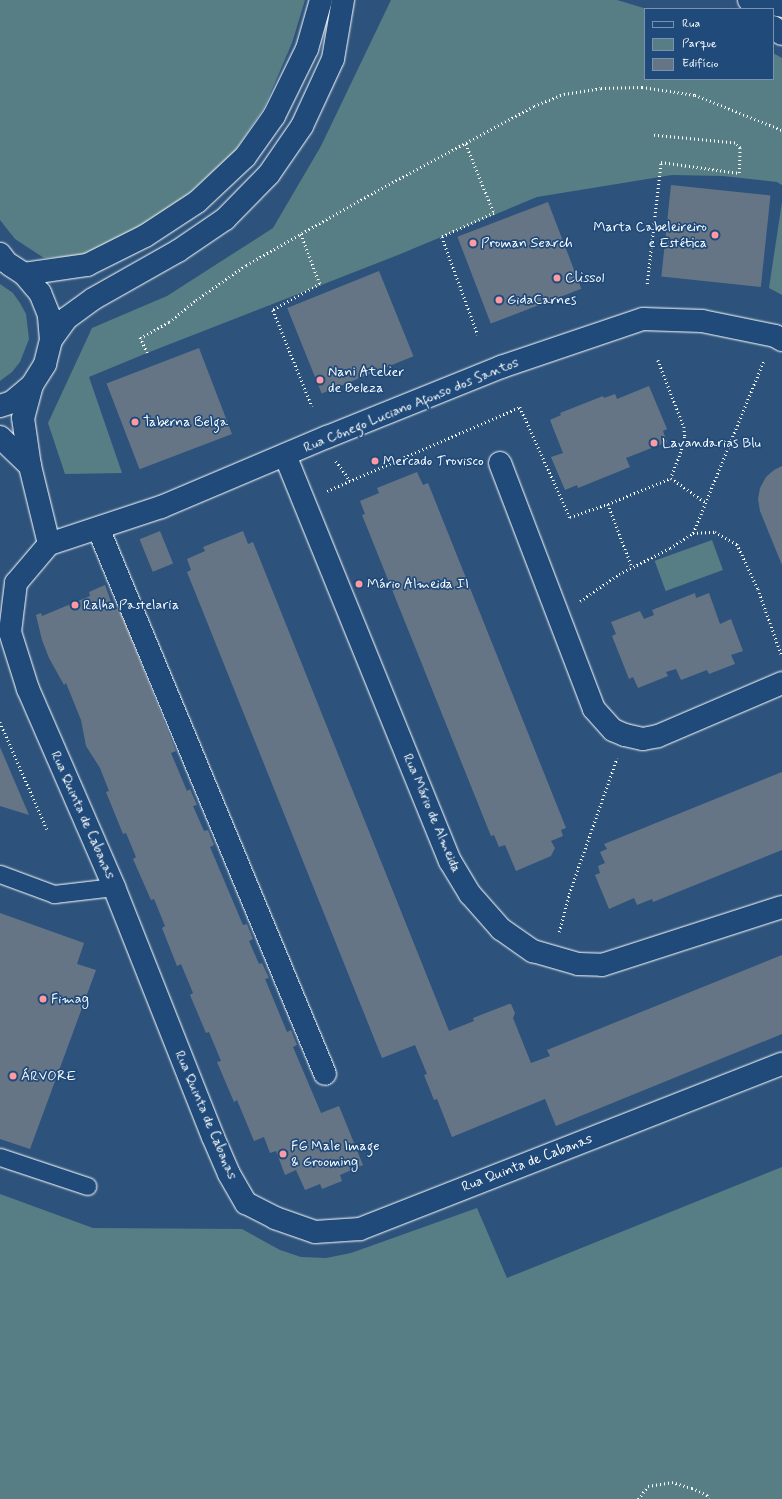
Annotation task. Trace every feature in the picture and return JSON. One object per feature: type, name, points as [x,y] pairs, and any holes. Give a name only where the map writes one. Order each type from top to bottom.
[{"type":"main road","points":[[24,274],[87,265],[145,236],[197,202],[245,157],[274,116],[307,49],[321,0]]},
{"type":"main road","points":[[51,340],[68,318],[93,299],[178,251],[225,219],[269,174],[302,126],[333,59],[343,0]]},
{"type":"main road","points":[[749,0],[782,6]]},
{"type":"main road","points":[[749,0],[756,8]]},
{"type":"main road","points":[[774,28],[782,34]]},
{"type":"main road","points":[[2,259],[24,274],[40,293],[49,315],[51,340],[45,364],[32,385],[23,418],[30,466],[49,544]]},
{"type":"main road","name":"Rua Cónego Luciano Afonso dos Santos","points":[[49,544],[161,507],[327,437],[501,367],[643,319],[702,321],[775,336],[782,340]]},
{"type":"main road","points":[[0,406],[12,402],[32,385]]},
{"type":"main road","points":[[0,437],[30,466]]},
{"type":"main road","name":"Rua Mário de Almeida","points":[[285,456],[450,861],[470,894],[501,929],[533,951],[578,964],[602,965],[782,907]]},
{"type":"main road","points":[[500,463],[594,709],[613,730],[625,735],[643,739],[658,736],[782,683]]},
{"type":"main road","points":[[98,528],[325,1074]]},
{"type":"main road","name":"Rua Quinta de Cabanas","points":[[49,544],[16,583],[10,632],[28,689],[114,887],[229,1174],[246,1203],[275,1218],[315,1232],[360,1229],[782,1064]]},
{"type":"lane","points":[[0,874],[54,894],[114,887]]},
{"type":"lane","points":[[0,1156],[87,1186]]},
{"type":"path","points":[[147,353],[140,338],[169,322],[196,300],[246,265],[378,190],[466,144],[534,106],[558,96],[601,88],[642,87],[695,95],[782,130]]},
{"type":"path","points":[[647,284],[661,162],[739,173],[740,148],[735,143],[652,135]]},
{"type":"path","points":[[466,144],[494,213],[442,237],[478,335]]},
{"type":"path","points":[[301,234],[320,284],[274,310],[312,406]]},
{"type":"path","points":[[693,533],[766,356]]},
{"type":"path","points":[[325,492],[520,407],[570,517],[608,504],[671,478],[681,452],[685,437],[684,427],[658,360]]},
{"type":"path","points":[[336,460],[350,480]]},
{"type":"path","points":[[671,478],[706,502]]},
{"type":"path","points":[[608,504],[632,567]]},
{"type":"path","points":[[558,614],[632,567],[670,548],[693,533],[715,532],[737,544],[758,589],[782,656]]},
{"type":"path","points":[[0,722],[47,829]]},
{"type":"path","points":[[553,957],[568,894],[625,735]]},
{"type":"path","points":[[638,1499],[648,1486],[672,1482],[692,1488],[707,1496],[708,1499]]},
{"type":"green space","points":[[0,0],[305,0],[292,43],[264,108],[235,151],[186,196],[135,230],[82,256],[44,258],[15,239],[0,220]]},
{"type":"green space","points":[[391,0],[617,0],[644,8],[644,80],[774,80],[774,54],[782,58],[782,185],[777,182],[723,176],[672,175],[537,197],[398,255],[147,353],[89,377],[122,473],[65,474],[48,423],[92,328],[167,296],[273,228],[321,146]]},
{"type":"green space","points":[[782,202],[782,295],[769,288]]},
{"type":"green space","points":[[0,284],[13,293],[26,314],[29,339],[20,362],[12,372],[0,381]]},
{"type":"green space","points":[[712,540],[723,570],[666,591],[655,561]]},
{"type":"green space","points":[[782,1167],[782,1499],[0,1499],[0,1194],[93,1228],[242,1229],[280,1250],[301,1257],[326,1258],[351,1253],[477,1208],[507,1278]]},
{"type":"building","name":"Marta Cabeleireiro e Estética","points":[[671,185],[770,195],[761,287],[661,276]]},
{"type":"building","points":[[548,202],[581,289],[491,324],[457,237]]},
{"type":"building","points":[[379,271],[413,356],[322,393],[287,308]]},
{"type":"building","points":[[199,348],[232,434],[140,469],[107,383]]},
{"type":"building","points":[[649,386],[667,429],[663,431],[667,442],[626,458],[630,467],[578,488],[577,485],[565,490],[551,457],[563,453],[550,420],[561,415],[560,413],[603,396],[604,398],[615,394],[617,399]]},
{"type":"building","points":[[782,466],[782,565],[760,511],[758,499],[760,488],[766,477],[774,470]]},
{"type":"building","points":[[417,472],[423,485],[428,483],[566,828],[561,830],[563,836],[551,841],[555,848],[551,856],[516,871],[505,845],[499,847],[494,835],[491,836],[362,515],[365,514],[360,501],[379,493],[377,488]]},
{"type":"building","points":[[160,531],[173,563],[153,572],[140,539]]},
{"type":"building","points":[[243,531],[248,544],[253,542],[449,1031],[474,1021],[473,1018],[511,1004],[515,1013],[513,1018],[531,1063],[550,1056],[547,1050],[782,955],[782,1034],[556,1126],[545,1099],[452,1137],[437,1099],[434,1100],[424,1075],[427,1074],[415,1045],[382,1058],[187,572],[191,570],[187,559],[205,551],[203,547]]},
{"type":"building","points":[[105,585],[114,610],[119,608],[176,751],[171,753],[187,791],[190,789],[197,805],[193,806],[204,831],[208,830],[214,845],[210,847],[243,925],[247,924],[253,939],[249,941],[259,964],[262,963],[269,978],[265,979],[287,1032],[291,1030],[297,1045],[293,1047],[321,1113],[339,1106],[363,1165],[340,1175],[342,1181],[322,1189],[320,1184],[305,1190],[296,1170],[285,1175],[276,1151],[270,1153],[264,1137],[254,1141],[237,1100],[234,1102],[217,1062],[221,1061],[209,1032],[206,1033],[190,995],[193,993],[181,964],[177,966],[162,928],[165,926],[154,899],[151,900],[133,859],[136,857],[126,833],[123,834],[106,792],[109,791],[100,768],[86,746],[81,720],[66,683],[64,685],[49,658],[42,640],[36,615],[41,613],[42,616],[90,596],[89,592]]},
{"type":"building","points":[[695,593],[696,598],[709,593],[720,624],[731,619],[743,651],[731,655],[735,664],[709,674],[707,670],[681,680],[676,669],[666,672],[668,676],[638,688],[633,677],[629,679],[612,636],[616,634],[611,622],[640,611],[644,619],[654,615],[652,610]]},
{"type":"building","points":[[0,747],[29,815],[0,806]]},
{"type":"building","points":[[782,772],[782,850],[653,902],[652,899],[637,905],[634,898],[609,909],[595,875],[600,873],[598,866],[605,863],[600,852],[607,849],[604,844]]},
{"type":"building","name":"Fimag","points":[[0,913],[84,943],[77,964],[96,970],[30,1149],[0,1139]]},
{"type":"place","name":"Marta Cabeleireiro e Estética","points":[[715,235]]},
{"type":"place","name":"Proman Search","points":[[473,243]]},
{"type":"place","name":"Clissol","points":[[557,278]]},
{"type":"place","name":"GidaCarnes","points":[[499,300]]},
{"type":"place","name":"Nani Atelier de Beleza","points":[[320,380]]},
{"type":"place","name":"Taberna Belga","points":[[135,422]]},
{"type":"place","name":"Lavandarias Blu","points":[[654,443]]},
{"type":"place","name":"Mercado Trovisco","points":[[375,461]]},
{"type":"place","name":"Mário Almeida II","points":[[359,584]]},
{"type":"place","name":"Ralha Pastelaria","points":[[75,605]]},
{"type":"place","name":"Fimag","points":[[43,999]]},
{"type":"place","name":"ÁRVORE","points":[[13,1076]]},
{"type":"place","name":"FG Male Image & Grooming","points":[[283,1154]]}]
